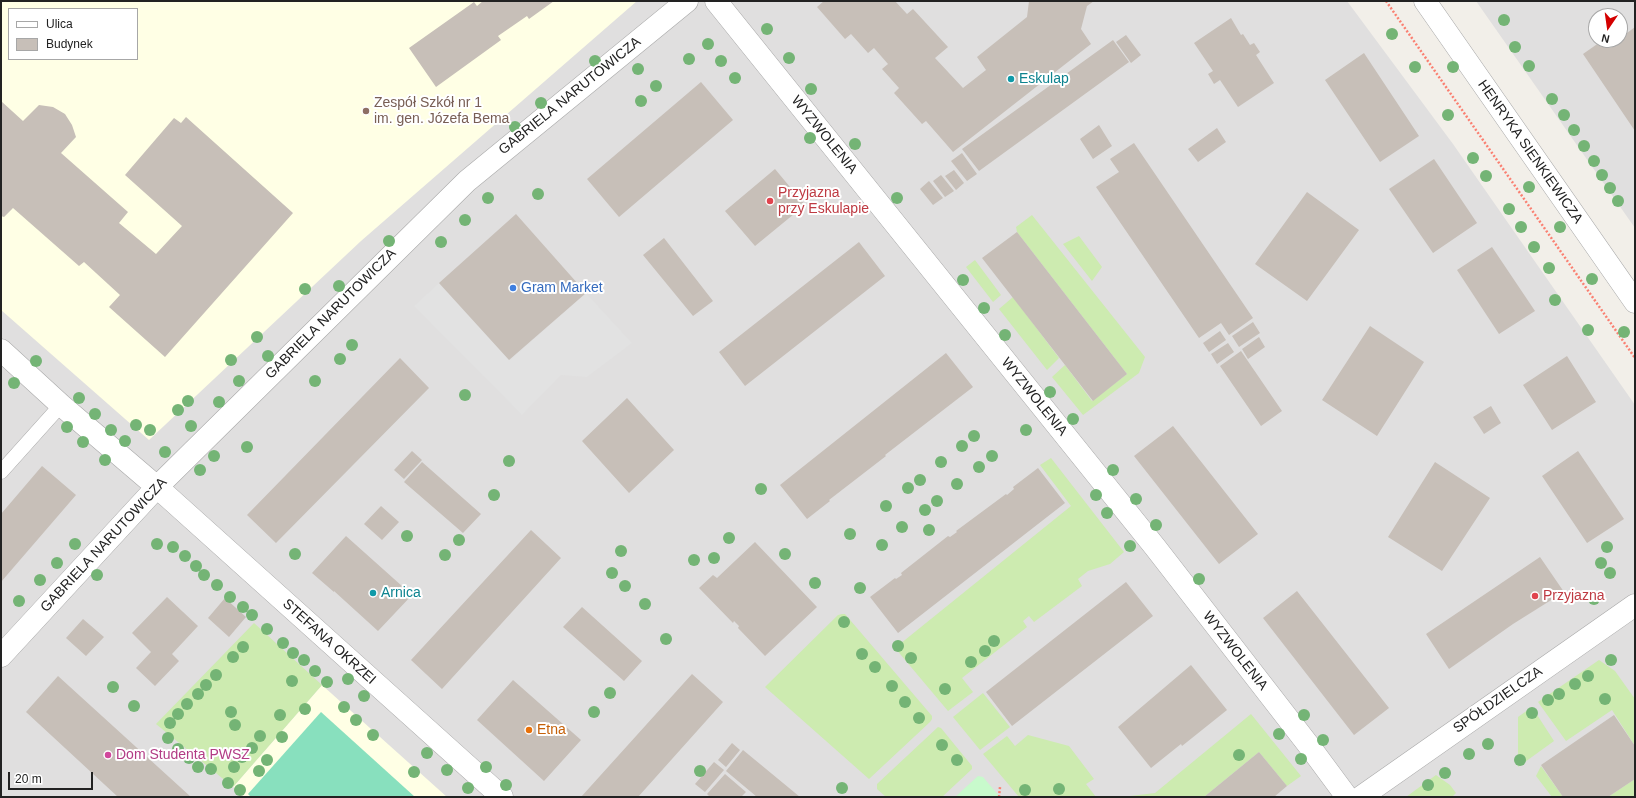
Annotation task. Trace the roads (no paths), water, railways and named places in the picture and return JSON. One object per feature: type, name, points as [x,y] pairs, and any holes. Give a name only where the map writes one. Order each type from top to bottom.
[{"type":"street","name":"GABRIELA NARUTOWICZA","points":[[1,656],[157,487],[467,181],[687,1]]},
{"type":"street","name":"WYZWOLENIA","points":[[716,1],[1155,547],[1347,797]]},
{"type":"street","name":"HENRYKA SIENKIEWICZA","points":[[1425,1],[1635,302]]},
{"type":"street","name":"STEFANA OKRZEI","points":[[1,350],[61,405],[157,487],[502,797]]},
{"type":"street","name":"SPÓŁDZIELCZA","points":[[1361,797],[1635,605]]},
{"type":"lane","points":[[1,472],[61,405]]},
{"type":"place","name":"Eskulap","points":[[1011,79]]},
{"type":"place","name":"Zespół Szkół nr 1 im. gen. Józefa Bema","points":[[366,111]]},
{"type":"place","name":"Przyjazna przy Eskulapie","points":[[770,201]]},
{"type":"place","name":"Gram Market","points":[[513,288]]},
{"type":"place","name":"Arnica","points":[[373,593]]},
{"type":"place","name":"Przyjazna","points":[[1535,596]]},
{"type":"place","name":"Etna","points":[[529,730]]},
{"type":"place","name":"Dom Studenta PWSZ","points":[[108,755]]}]
